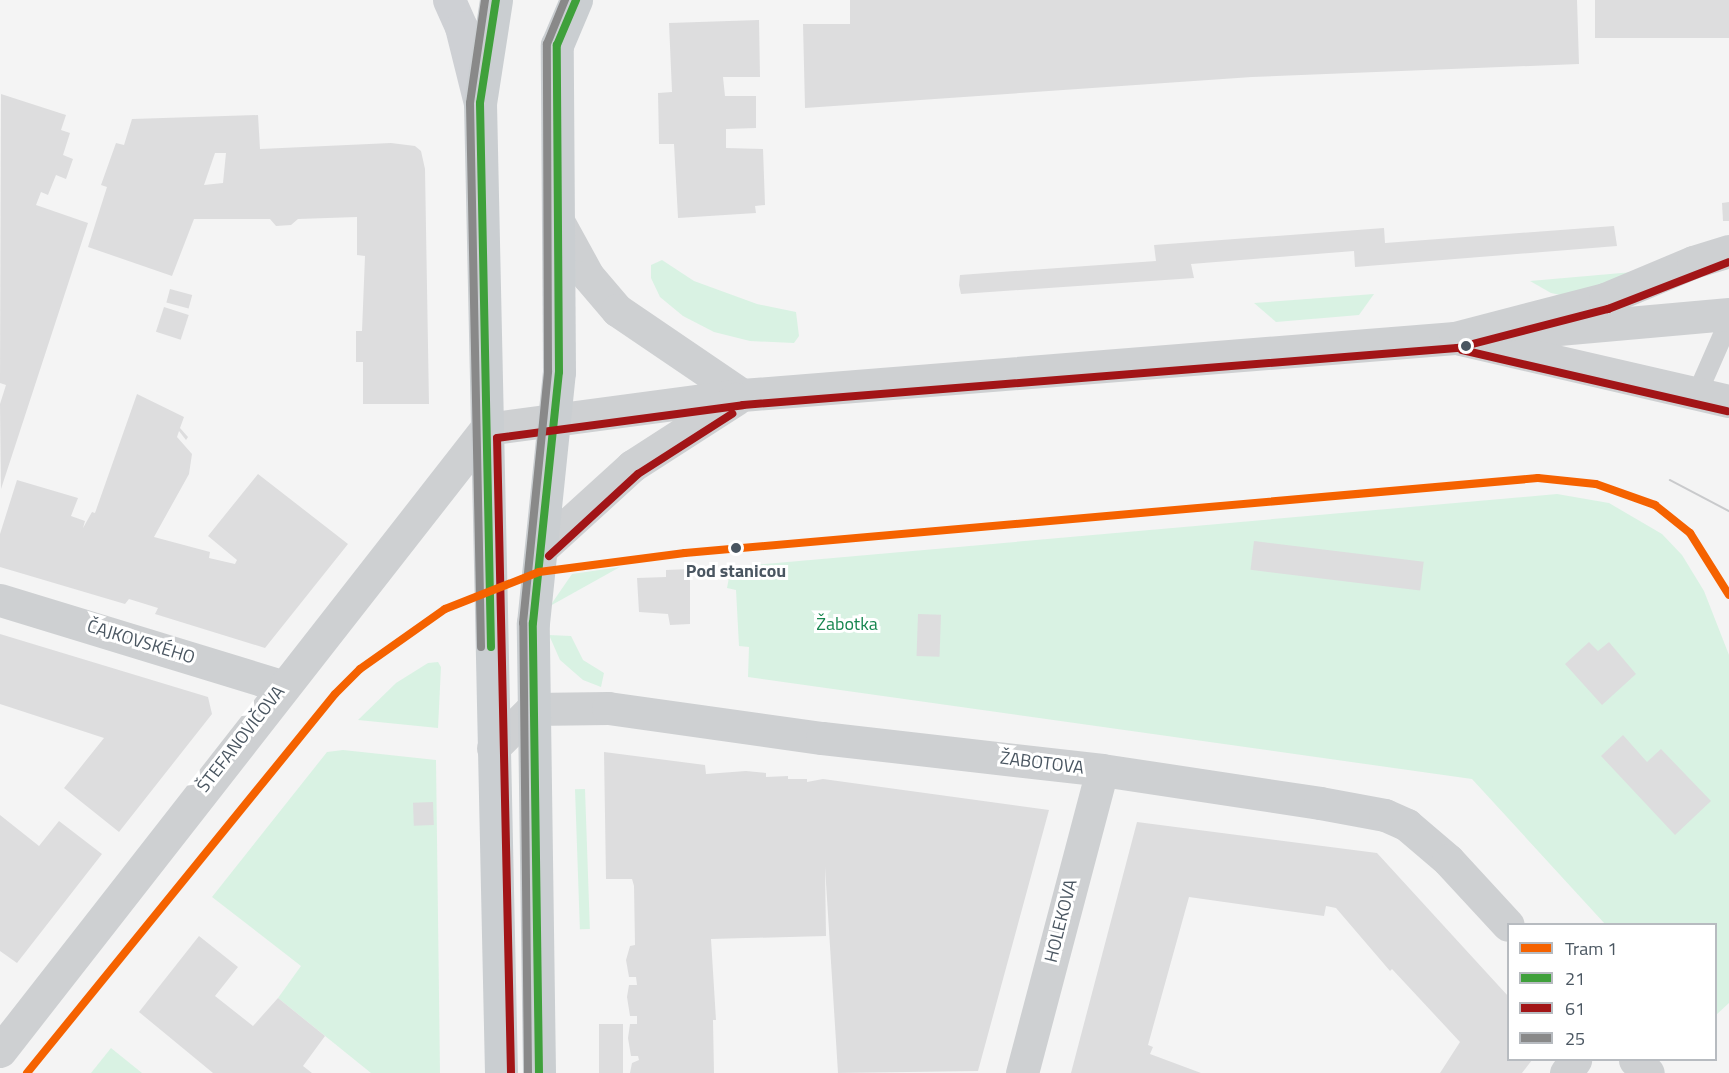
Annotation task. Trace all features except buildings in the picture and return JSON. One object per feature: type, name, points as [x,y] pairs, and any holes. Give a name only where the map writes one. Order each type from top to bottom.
[{"type":"main road","points":[[449,0],[461,27],[480,103]]},
{"type":"main road","points":[[496,0],[480,103],[501,1073]]},
{"type":"main road","points":[[539,1073],[532,709],[533,623],[556,419],[560,225],[557,45],[550,0]]},
{"type":"main road","points":[[557,45],[576,0]]},
{"type":"street","points":[[560,225],[588,276],[617,310],[742,395]]},
{"type":"street","points":[[1455,338],[1605,299],[1693,262],[1729,251]]},
{"type":"street","points":[[486,429],[742,395],[1729,314]]},
{"type":"street","points":[[1455,338],[1729,401]]},
{"type":"street","points":[[542,548],[632,466],[742,395]]},
{"type":"street","name":"ŠTEFANOVIČOVA","points":[[0,1051],[282,686],[486,429]]},
{"type":"street","name":"ČAJKOVSKÉHO","points":[[0,600],[282,686]]},
{"type":"street","name":"ŽABOTOVA","points":[[532,709],[608,708],[822,738],[1102,770],[1385,815],[1419,832],[1507,923]]},
{"type":"street","points":[[493,748],[532,709]]},
{"type":"street","name":"HOLEKOVA","points":[[1022,1073],[1102,770]]},
{"type":"street","points":[[1637,1061],[1648,1073]]},
{"type":"lane","points":[[1697,394],[1729,321]]},
{"type":"green space","points":[[662,260],[694,281],[757,304],[796,312],[799,336],[794,343],[750,341],[714,332],[683,316],[660,297],[651,278],[651,265]]},
{"type":"green space","points":[[1633,272],[1570,297],[1551,293],[1530,281]]},
{"type":"green space","points":[[1374,294],[1359,315],[1276,322],[1254,303]]},
{"type":"green space","name":"Žabotka","points":[[1557,494],[1609,503],[1662,534],[1682,555],[1704,591],[1729,655],[1729,1003],[1717,1014],[1717,923],[1604,923],[1472,779],[748,677],[749,647],[739,646],[736,590],[727,588],[731,567]]},
{"type":"green space","points":[[620,567],[550,606],[572,574]]},
{"type":"green space","points":[[549,635],[571,636],[583,660],[604,673],[601,687],[583,680],[560,660]]},
{"type":"green space","points":[[438,662],[441,667],[438,728],[358,720],[396,683],[428,663]]},
{"type":"green space","points":[[343,750],[436,760],[440,1073],[371,1073],[278,998],[301,966],[212,897],[327,752]]},
{"type":"green space","points":[[575,789],[585,789],[590,929],[580,929]]},
{"type":"green space","points":[[111,1048],[142,1073],[91,1073]]},
{"type":"tram line","name":"1","points":[[27,1073],[335,694],[360,669],[445,609],[539,572],[685,553],[1538,478],[1596,484],[1655,505],[1690,533],[1729,595]]},
{"type":"tram line","points":[[1670,480],[1729,511]]},
{"type":"tram line","points":[[1719,576],[1729,590]]},
{"type":"transit line","name":"25","points":[[481,647],[470,103],[485,0]]},
{"type":"transit line","name":"21","points":[[491,647],[480,103],[496,0]]},
{"type":"transit line","name":"25","points":[[528,1073],[523,623],[548,371],[547,44],[565,0]]},
{"type":"transit line","name":"21","points":[[539,1073],[533,623],[559,372],[557,45],[576,0]]},
{"type":"transit line","name":"61","points":[[511,1073],[497,438],[743,405],[1457,348],[1608,309],[1729,262]]},
{"type":"transit line","name":"61","points":[[1462,350],[1727,411]]},
{"type":"transit line","name":"61","points":[[549,556],[638,474],[732,414]]},
{"type":"place","name":"Pod stanicou","points":[[736,548]]}]
